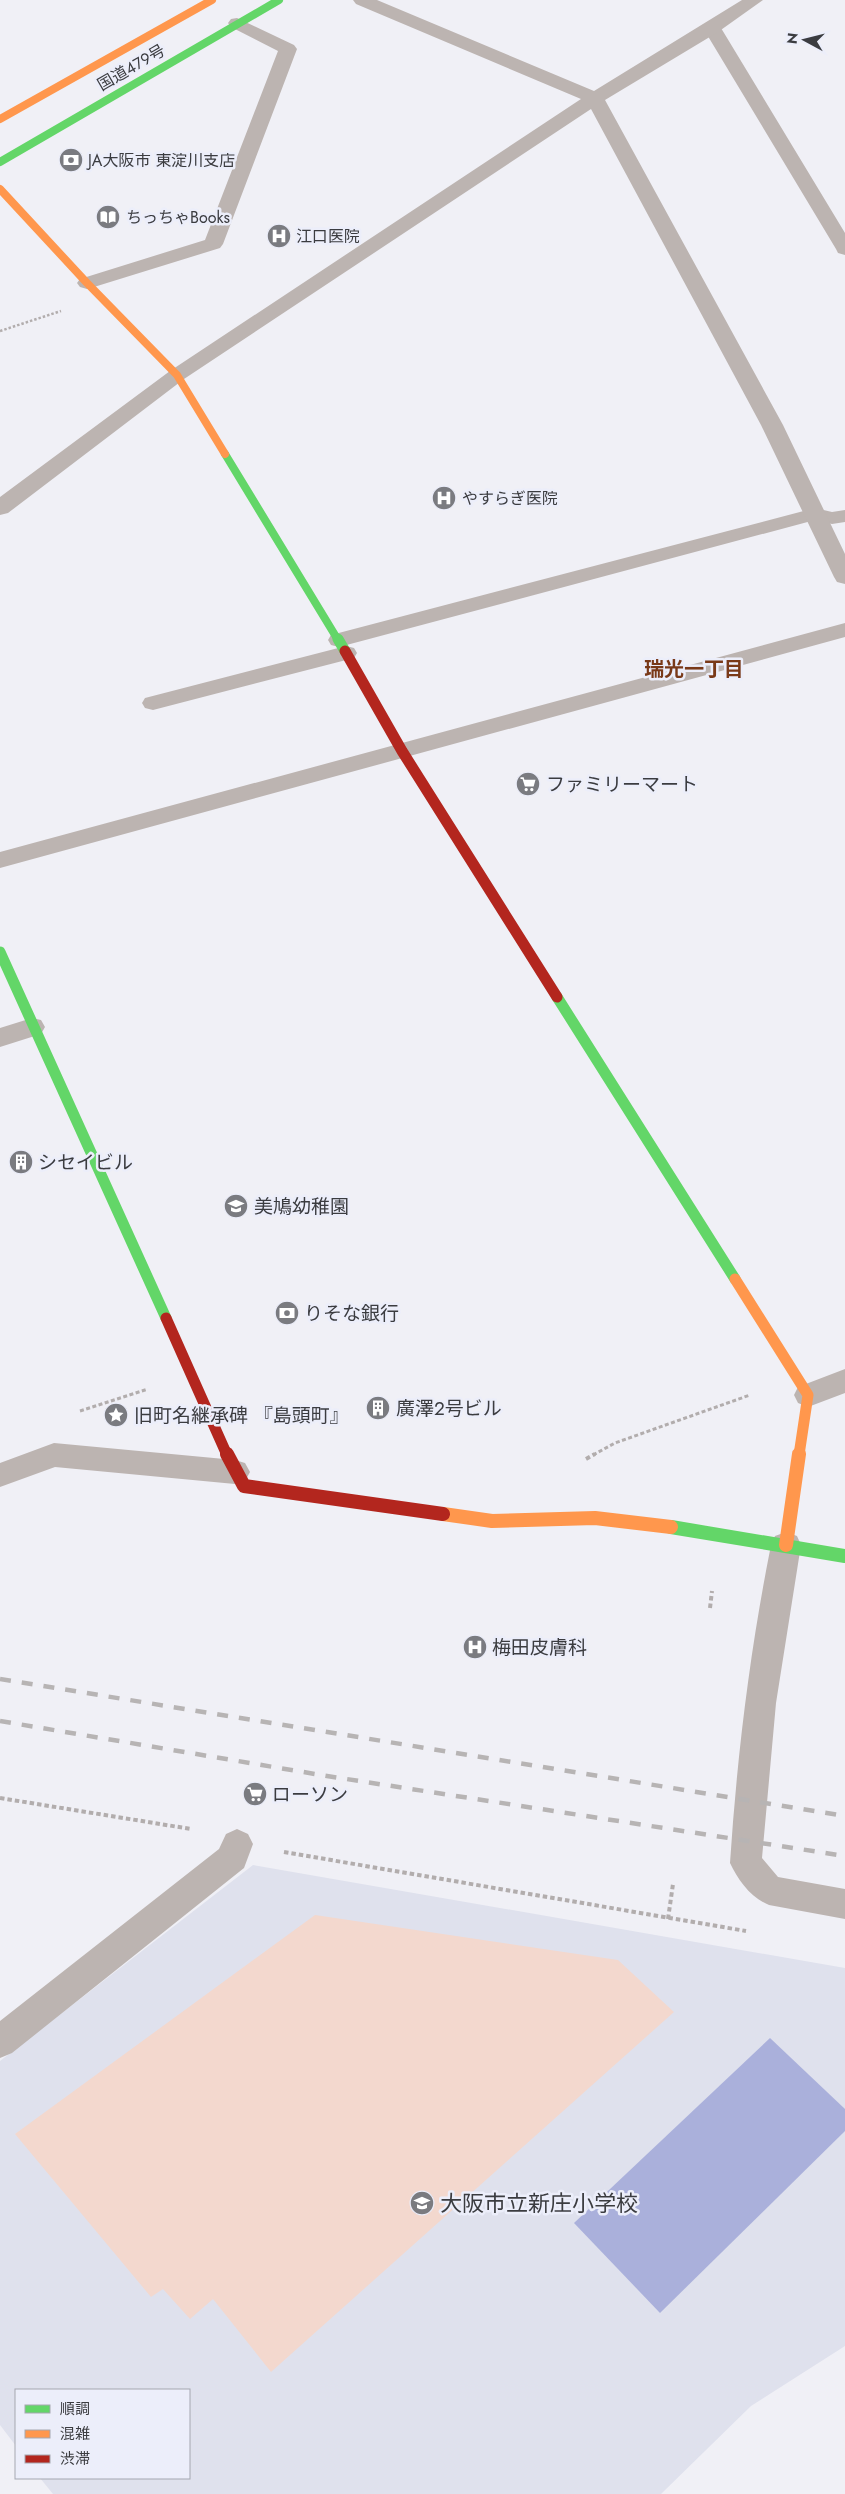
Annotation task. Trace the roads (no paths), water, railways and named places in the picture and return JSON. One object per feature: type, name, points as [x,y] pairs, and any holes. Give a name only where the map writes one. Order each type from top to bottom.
[{"type":"main road","name":"国道479号","points":[[0,119],[212,0]]},
{"type":"main road","name":"国道479号","points":[[0,162],[279,0]]},
{"type":"main road","points":[[0,188],[87,283],[177,375],[342,646],[402,751],[808,1396],[786,1546]]},
{"type":"main road","points":[[0,952],[32,1027],[235,1472],[244,1486],[492,1521],[595,1518],[700,1530],[845,1556]]},
{"type":"street","points":[[362,0],[595,98],[772,425],[845,577]]},
{"type":"street","points":[[0,508],[177,375],[595,98],[712,28],[754,0]]},
{"type":"street","points":[[87,283],[214,244],[288,49],[237,24]]},
{"type":"street","points":[[0,860],[845,630]]},
{"type":"street","points":[[0,1038],[32,1027]]},
{"type":"street","points":[[808,1396],[845,1381]]},
{"type":"street","points":[[0,1476],[54,1455],[235,1472]]},
{"type":"street","points":[[786,1546],[774,1601],[751,1776],[746,1863],[769,1890],[845,1904]]},
{"type":"street","points":[[0,2042],[233,1858],[237,1844]]},
{"type":"lane","points":[[712,28],[845,249]]},
{"type":"lane","points":[[153,703],[342,646],[815,514],[832,518],[845,516]]},
{"type":"water","points":[[770,2038],[845,2109],[845,2131],[660,2313],[574,2223]]},
{"type":"railway","points":[[0,1679],[845,1816]]},
{"type":"railway","points":[[0,1721],[327,1776],[845,1856]]},
{"type":"place","name":"JA大阪市 東淀川支店","points":[[71,160]]},
{"type":"place","name":"ちっちゃBooks","points":[[108,217]]},
{"type":"place","name":"江口医院","points":[[279,236]]},
{"type":"place","name":"やすらぎ医院","points":[[444,498]]},
{"type":"place","name":"ファミリーマート","points":[[528,784]]},
{"type":"place","name":"シセイビル","points":[[21,1162]]},
{"type":"place","name":"美鳩幼稚園","points":[[236,1206]]},
{"type":"place","name":"りそな銀行","points":[[287,1313]]},
{"type":"place","name":"廣澤2号ビル","points":[[378,1408]]},
{"type":"place","name":"旧町名継承碑 『島頭町』","points":[[116,1415]]},
{"type":"place","name":"梅田皮膚科","points":[[475,1647]]},
{"type":"place","name":"ローソン","points":[[255,1794]]},
{"type":"place","name":"大阪市立新庄小学校","points":[[422,2203]]},
{"type":"district","name":"瑞光一丁目","points":[[694,669]]}]
